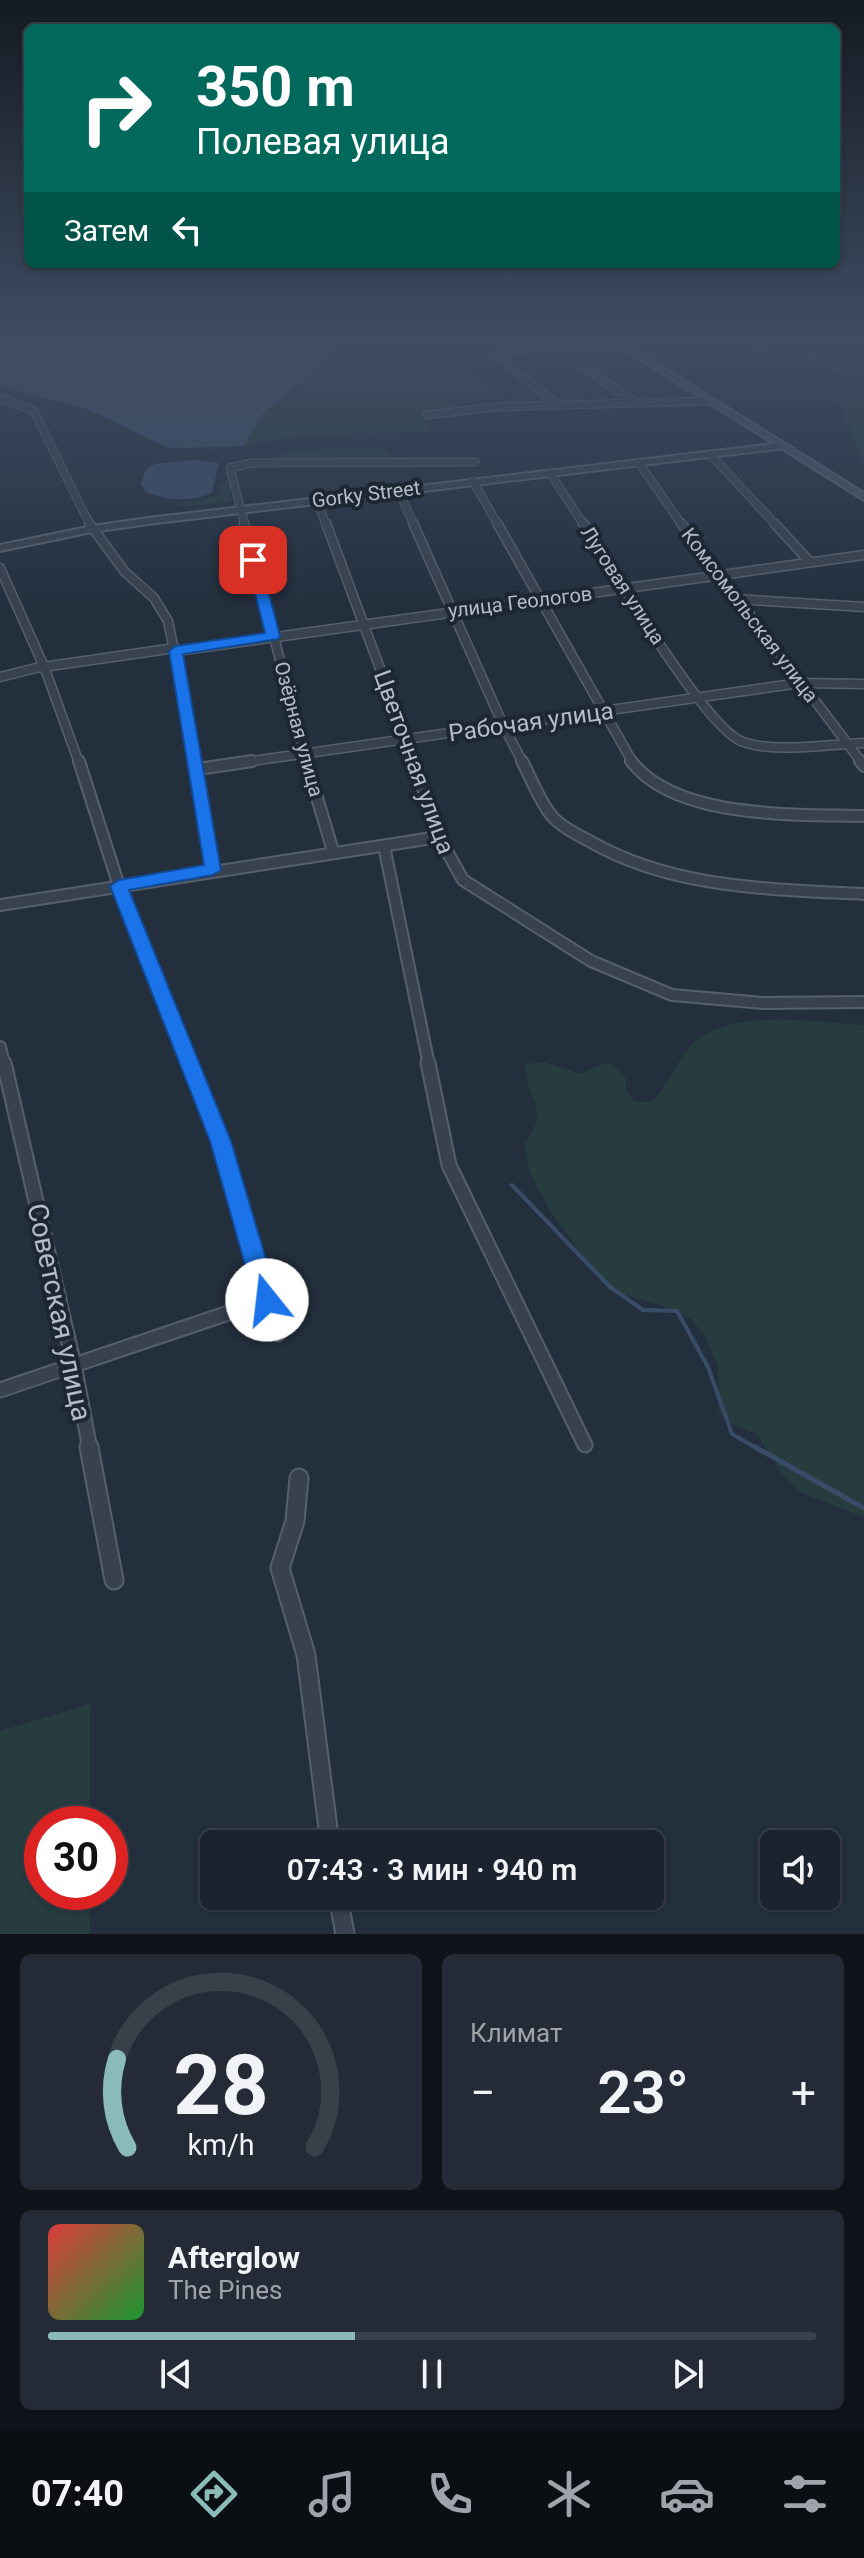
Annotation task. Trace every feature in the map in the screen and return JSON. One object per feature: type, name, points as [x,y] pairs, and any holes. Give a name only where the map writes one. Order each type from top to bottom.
[{"type":"main road","points":[[752,427],[864,497]]},
{"type":"street","points":[[42,427],[92,529],[125,572],[144,587],[164,610],[175,649],[198,769],[213,870]]},
{"type":"street","name":"Gorky Street","points":[[0,548],[92,529],[782,446]]},
{"type":"street","points":[[711,455],[809,561]]},
{"type":"street","name":"Озёрная улица","points":[[333,851],[304,754],[230,468],[242,463],[475,462]]},
{"type":"street","name":"Комсомольская улица","points":[[639,463],[717,575],[864,766]]},
{"type":"street","name":"Луговая улица","points":[[550,473],[696,697],[741,742],[781,745],[864,743]]},
{"type":"street","points":[[473,481],[602,711],[644,776],[674,794],[697,802],[801,814],[864,816]]},
{"type":"street","points":[[398,490],[504,727],[551,815],[566,828],[612,854],[656,871],[740,887],[864,894]]},
{"type":"street","name":"Цветочная улица","points":[[317,500],[439,837],[463,880],[591,961],[672,995],[763,1003],[864,1002]]},
{"type":"street","name":"улица Геологов","points":[[0,677],[36,668],[864,555]]},
{"type":"street","points":[[0,568],[45,669],[102,826],[119,886],[221,1141],[278,1334]]},
{"type":"street","points":[[735,599],[864,607]]},
{"type":"street","name":"Рабочая улица","points":[[198,769],[800,683],[864,684]]},
{"type":"street","points":[[0,905],[439,837]]},
{"type":"street","points":[[384,846],[449,1165],[585,1445]]},
{"type":"street","name":"Советская улица","points":[[0,1047],[74,1365],[114,1580]]},
{"type":"street","points":[[0,1390],[267,1300]]},
{"type":"street","points":[[299,1478],[295,1521],[280,1568],[306,1655],[328,1830]]},
{"type":"street","points":[[341,1910],[345,1934]]},
{"type":"green space","points":[[125,427],[429,427],[430,431],[300,436],[214,449],[168,448]]},
{"type":"green space","points":[[849,427],[864,427],[864,464]]},
{"type":"green space","points":[[381,448],[396,459],[272,458],[294,450]]},
{"type":"green space","points":[[230,482],[231,502],[190,506],[172,504],[214,497],[220,492],[218,485]]},
{"type":"green space","points":[[781,1019],[864,1025],[864,1517],[802,1493],[785,1478],[756,1433],[730,1424],[719,1412],[718,1366],[706,1338],[691,1319],[660,1305],[616,1292],[598,1276],[550,1211],[530,1173],[524,1145],[537,1112],[529,1088],[526,1064],[544,1062],[581,1074],[602,1064],[612,1063],[626,1079],[626,1091],[635,1102],[650,1102],[702,1036],[726,1026]]},
{"type":"green space","points":[[90,1704],[90,1806],[24,1806],[24,1910],[90,1910],[90,1934],[0,1934],[0,1731]]},
{"type":"water","points":[[125,427],[255,427],[244,446],[168,448]]},
{"type":"water","points":[[194,460],[219,463],[212,492],[189,499],[161,497],[146,492],[141,484],[146,469],[155,464]]},
{"type":"waterway","points":[[512,1185],[610,1287],[643,1310],[677,1311],[708,1367],[732,1434],[758,1449]]},
{"type":"waterway","points":[[755,1447],[864,1508]]},
{"type":"route","points":[[253,560],[273,636],[176,651],[213,870],[119,886],[221,1141],[267,1300]]}]
